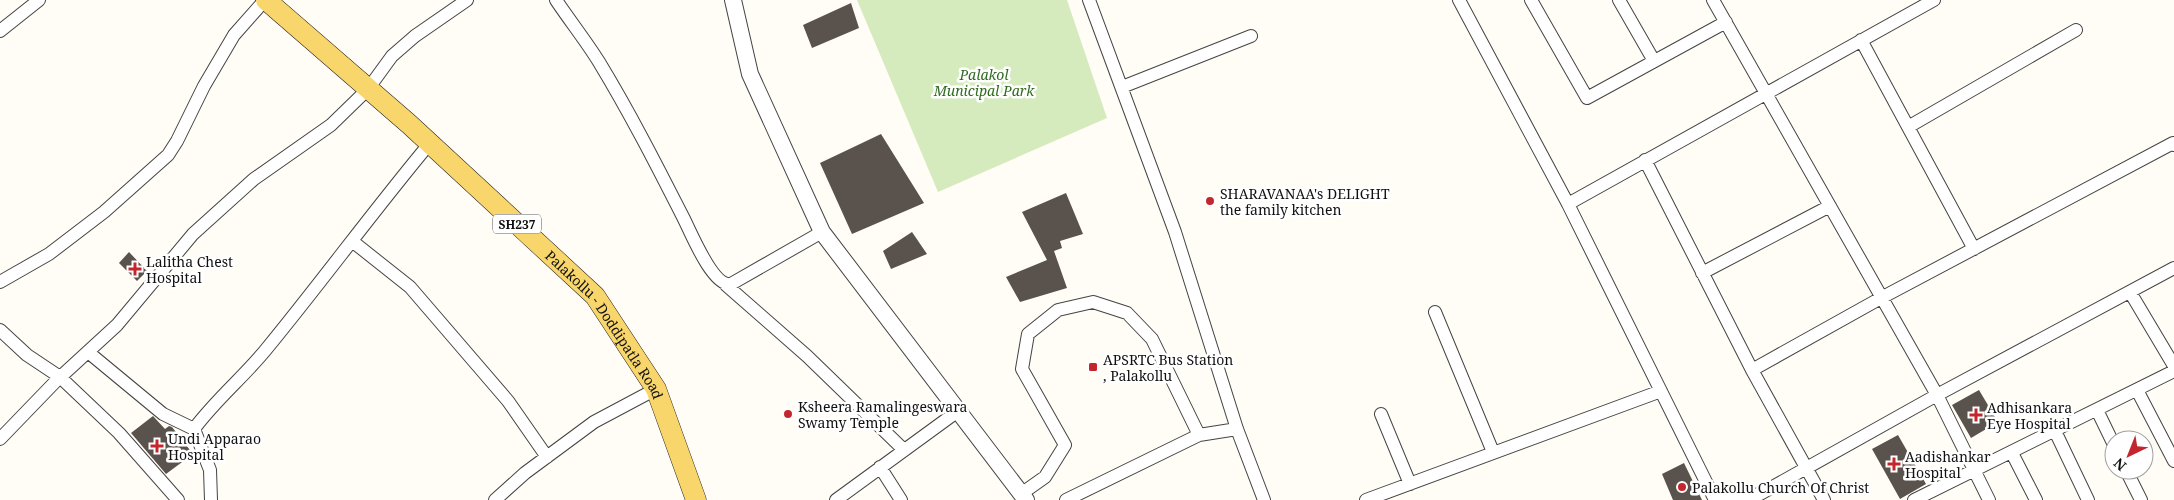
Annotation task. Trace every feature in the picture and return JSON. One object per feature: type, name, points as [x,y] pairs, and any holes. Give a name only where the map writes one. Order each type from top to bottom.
[{"type":"main road","name":"Palakollu - Doddipatla Road","points":[[265,0],[430,143],[595,296],[656,389],[696,500]]},
{"type":"street","points":[[0,282],[49,254],[104,212],[168,155],[177,141],[204,86],[234,35],[265,0]]},
{"type":"street","points":[[0,439],[60,377],[117,325],[193,234],[254,179],[331,124],[368,89],[392,56],[415,36],[468,0]]},
{"type":"street","points":[[556,0],[598,61],[655,162],[706,263],[722,282],[807,356],[904,450]]},
{"type":"street","points":[[733,0],[750,74],[822,232],[1024,497],[1045,477],[1066,445],[1022,369],[1028,334],[1058,310],[1093,302],[1127,313],[1152,339],[1199,435]]},
{"type":"street","points":[[1090,0],[1175,232],[1237,429],[1264,500]]},
{"type":"street","points":[[1459,0],[1568,204],[1715,500]]},
{"type":"street","points":[[1531,0],[1587,98],[1726,22]]},
{"type":"street","points":[[1619,0],[1654,61]]},
{"type":"street","points":[[1713,0],[1937,395],[1989,500]]},
{"type":"street","points":[[1568,204],[1765,92],[1934,0]]},
{"type":"street","points":[[0,31],[36,1]]},
{"type":"street","points":[[1908,127],[2076,30]]},
{"type":"street","points":[[1122,87],[1251,36]]},
{"type":"street","points":[[1861,40],[1974,249]]},
{"type":"street","points":[[194,428],[211,406],[264,352],[317,288],[352,240],[430,143]]},
{"type":"street","points":[[1752,370],[1881,298],[2173,143],[2174,145]]},
{"type":"street","points":[[1645,160],[1752,370],[1824,500]]},
{"type":"street","points":[[1702,273],[1830,206]]},
{"type":"street","points":[[726,284],[822,232]]},
{"type":"street","points":[[352,240],[410,287],[508,401],[547,457]]},
{"type":"street","points":[[1723,500],[1761,497],[1806,469],[1937,395],[2174,268]]},
{"type":"street","points":[[2130,292],[2174,366]]},
{"type":"street","points":[[1435,312],[1493,452]]},
{"type":"street","points":[[0,330],[9,340],[60,377],[119,433],[178,500]]},
{"type":"street","points":[[0,350],[9,340]]},
{"type":"street","points":[[88,352],[163,414],[194,428],[210,470],[211,500]]},
{"type":"street","points":[[1914,500],[1931,496],[1975,471],[2174,371]]},
{"type":"street","points":[[495,500],[547,457],[594,422],[656,389]]},
{"type":"street","points":[[2137,390],[2174,461]]},
{"type":"street","points":[[1366,500],[1661,391]]},
{"type":"street","points":[[2096,410],[2106,430]]},
{"type":"street","points":[[836,500],[958,411]]},
{"type":"street","points":[[1381,414],[1410,484]]},
{"type":"street","points":[[1066,500],[1199,435],[1237,429]]},
{"type":"street","points":[[2055,431],[2088,500]]},
{"type":"street","points":[[2012,452],[2036,500]]},
{"type":"street","points":[[880,468],[901,500]]},
{"type":"street","points":[[2131,480],[2141,500]]},
{"type":"green space","name":"Palakol Municipal Park","points":[[857,0],[1067,0],[1107,118],[938,192]]},
{"type":"building","points":[[851,3],[859,28],[812,48],[803,25]]},
{"type":"building","points":[[881,134],[924,203],[852,234],[820,163]]},
{"type":"building","points":[[1066,193],[1083,234],[1060,241],[1062,248],[1054,251],[1067,288],[1020,302],[1006,277],[1047,260],[1022,212]]},
{"type":"building","points":[[912,232],[927,254],[891,269],[883,251]]},
{"type":"building","points":[[129,252],[147,271],[137,281],[119,263]]},
{"type":"building","points":[[1979,390],[1998,422],[1971,438],[1952,405]]},
{"type":"building","points":[[153,416],[165,429],[169,426],[172,427],[193,454],[166,474],[131,433]]},
{"type":"building","points":[[1898,435],[1926,484],[1900,499],[1872,449]]},
{"type":"building","name":"Palakollu Church Of Christ","points":[[1684,463],[1702,500],[1673,500],[1662,474]]},
{"type":"place","name":"SHARAVANAA's DELIGHT the family kitchen","points":[[1210,201]]},
{"type":"place","name":"Lalitha Chest Hospital","points":[[135,269]]},
{"type":"place","name":"APSRTC Bus Station , Palakollu","points":[[1093,367]]},
{"type":"place","name":"Ksheera Ramalingeswara Swamy Temple","points":[[788,414]]},
{"type":"place","name":"Adhisankara Eye Hospital","points":[[1976,415]]},
{"type":"place","name":"Undi Apparao Hospital","points":[[157,446]]},
{"type":"place","name":"Aadishankar Hospital","points":[[1894,464]]},
{"type":"place","name":"Palakollu Church Of Christ","points":[[1682,487]]}]
